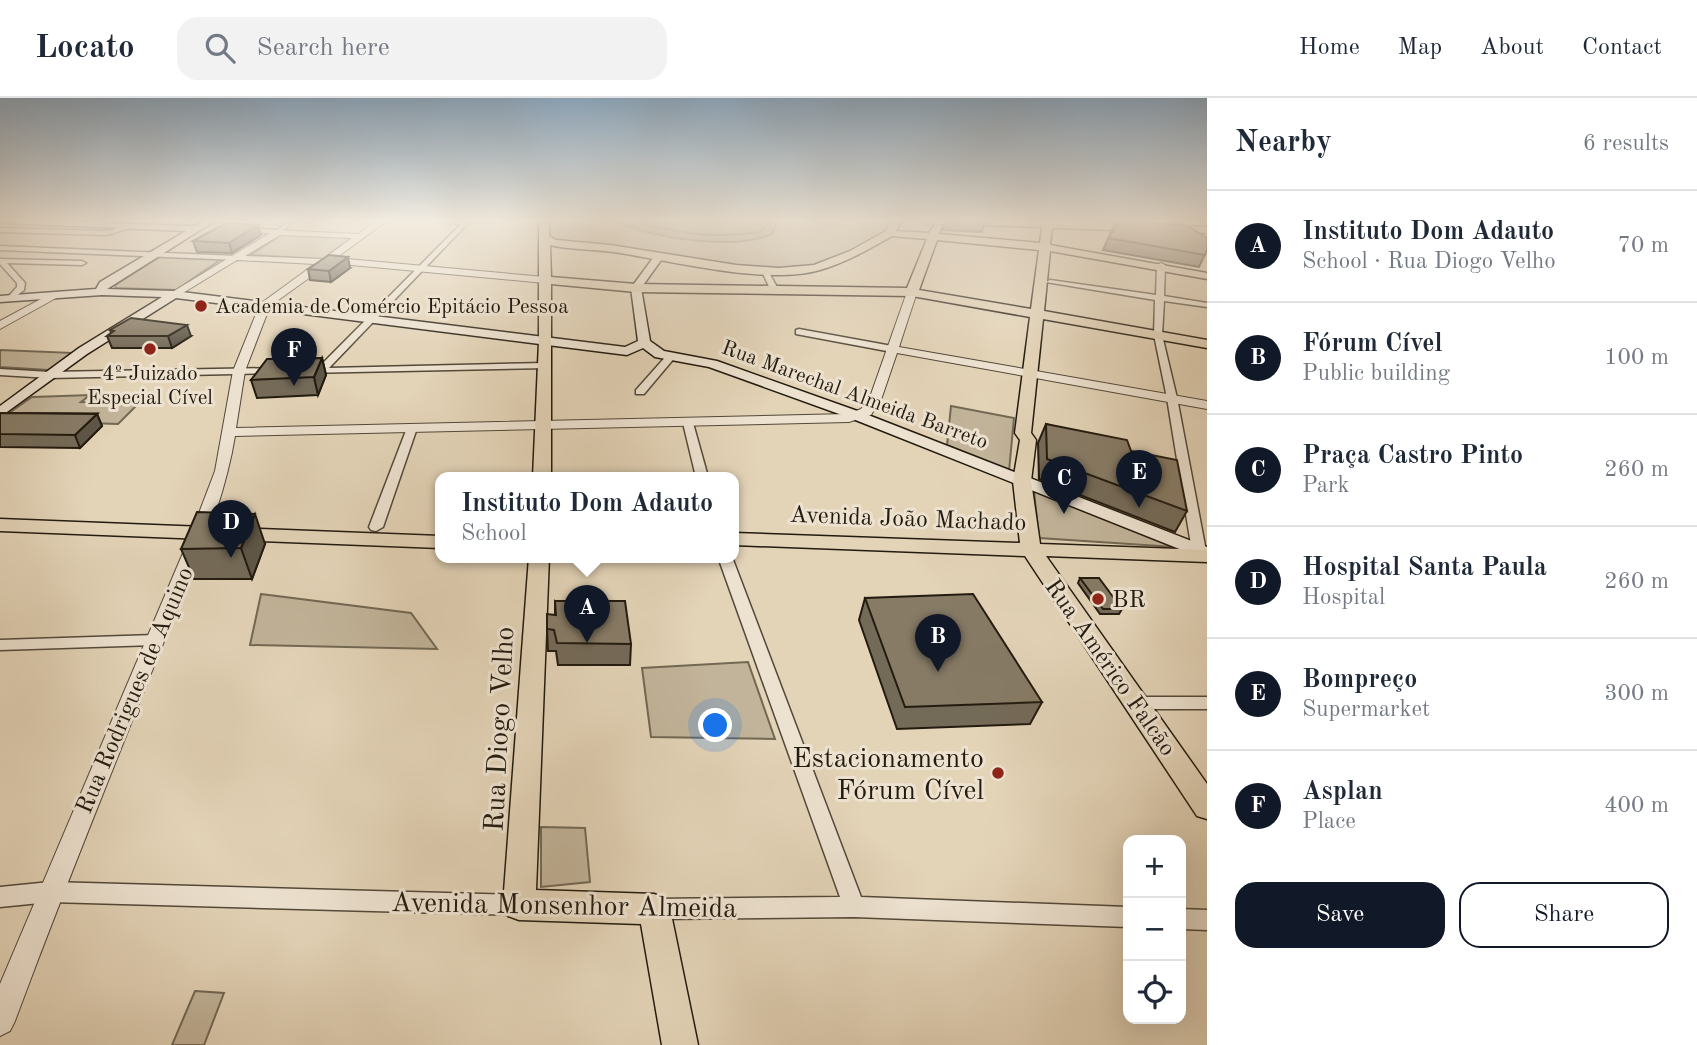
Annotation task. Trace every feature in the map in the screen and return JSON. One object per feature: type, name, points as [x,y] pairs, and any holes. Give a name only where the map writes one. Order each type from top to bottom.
[{"type":"main road","points":[[103,292],[101,288],[104,284],[138,264]]},
{"type":"main road","points":[[542,472],[546,341],[545,264]]},
{"type":"main road","points":[[5,299],[103,292],[174,294],[627,351],[644,343],[636,288],[653,264]]},
{"type":"main road","points":[[716,264],[764,271],[826,264]]},
{"type":"main road","points":[[912,292],[923,264]]},
{"type":"main road","points":[[1035,556],[1022,481],[1028,440],[1036,435],[1036,375],[1047,264]]},
{"type":"main road","points":[[1042,314],[1050,282],[1049,264]]},
{"type":"main road","points":[[1149,264],[1207,274]]},
{"type":"main road","points":[[545,280],[636,288],[912,292],[1207,344]]},
{"type":"main road","points":[[0,413],[50,374],[174,294]]},
{"type":"main road","name":"Rua Marechal Almeida Barreto","points":[[644,343],[660,354],[694,360],[743,374],[858,416],[1205,557]]},
{"type":"main road","points":[[0,514],[435,542]]},
{"type":"main road","points":[[0,525],[435,529]]},
{"type":"main road","name":"Avenida João Machado","points":[[739,539],[1035,556]]},
{"type":"main road","name":"Avenida João Machado","points":[[739,551],[1205,557]]},
{"type":"main road","name":"Rua Américo Falcão","points":[[1035,556],[1205,800]]},
{"type":"main road","name":"Rua Diogo Velho","points":[[519,905],[539,563]]},
{"type":"main road","name":"Avenida Monsenhor Almeida","points":[[519,905],[654,909]]},
{"type":"main road","points":[[654,909],[680,1045]]},
{"type":"street","points":[[4,264],[22,283],[21,288],[5,299]]},
{"type":"street","points":[[174,294],[226,264]]},
{"type":"street","points":[[265,304],[322,264]]},
{"type":"street","points":[[370,264],[545,280]]},
{"type":"street","points":[[321,370],[426,264]]},
{"type":"street","points":[[1160,266],[1158,335],[1205,557]]},
{"type":"street","points":[[764,271],[774,289]]},
{"type":"street","points":[[1050,282],[1207,305]]},
{"type":"street","points":[[229,432],[825,421],[858,416],[866,412],[876,397],[912,292]]},
{"type":"street","points":[[0,326],[52,296]]},
{"type":"street","name":"Rua Rodrigues de Aquino","points":[[0,1021],[50,892],[201,528],[222,471],[239,371],[265,304]]},
{"type":"street","points":[[799,332],[1207,405]]},
{"type":"street","points":[[640,392],[671,356]]},
{"type":"street","points":[[0,372],[50,374],[545,366]]},
{"type":"street","points":[[688,423],[701,472]]},
{"type":"street","points":[[376,527],[412,428]]},
{"type":"street","points":[[727,563],[854,907]]},
{"type":"street","points":[[0,645],[155,640]]},
{"type":"street","points":[[1138,703],[1207,703]]},
{"type":"street","name":"Avenida Monsenhor Almeida","points":[[0,897],[50,892],[519,905]]},
{"type":"street","name":"Avenida Monsenhor Almeida","points":[[654,909],[854,907],[1123,917]]},
{"type":"street","points":[[1186,919],[1207,920]]},
{"type":"shaded area","points":[[148,264],[214,264],[176,290],[116,288],[115,285]]},
{"type":"shaded area","points":[[730,264],[822,264],[813,268],[758,269]]},
{"type":"shaded area","points":[[0,350],[75,353],[48,370],[0,367]]},
{"type":"shaded area","points":[[90,395],[81,402],[139,403],[118,424],[88,423],[98,413],[9,413],[32,397]]},
{"type":"shaded area","points":[[951,406],[1014,418],[1009,471],[947,445]]},
{"type":"shaded area","points":[[1034,491],[1175,547],[1039,538]]},
{"type":"shaded area","points":[[261,594],[411,613],[437,649],[250,645]]},
{"type":"shaded area","points":[[748,662],[775,739],[651,737],[642,668]]},
{"type":"shaded area","points":[[541,827],[585,828],[590,882],[541,887]]},
{"type":"shaded area","points":[[195,991],[224,993],[204,1045],[172,1045]]},
{"type":"building","points":[[315,264],[338,264],[329,271],[308,269]]},
{"type":"building","points":[[131,318],[187,325],[168,336],[107,336],[114,331],[110,330]]},
{"type":"building","points":[[322,358],[314,377],[251,380],[267,359]]},
{"type":"building","points":[[0,413],[97,414],[75,435],[0,434]]},
{"type":"building","points":[[1046,424],[1127,440],[1131,451],[1177,460],[1187,511],[1047,459]]},
{"type":"building","points":[[197,512],[255,514],[241,548],[181,549]]},
{"type":"building","points":[[1080,578],[1099,578],[1122,609],[1103,609]]},
{"type":"building","points":[[973,594],[1042,702],[905,707],[865,598]]},
{"type":"building","points":[[555,601],[625,601],[631,644],[557,643],[554,630],[547,629],[547,614],[556,615]]},
{"type":"place","name":"Academia de Comércio Epitácio Pessoa","points":[[201,306]]},
{"type":"place","name":"4º Juizado Especial Cível","points":[[150,349]]},
{"type":"place","name":"Asplan","points":[[294,386]]},
{"type":"place","name":"Bompreço","points":[[1139,508]]},
{"type":"place","name":"Praça Castro Pinto","points":[[1064,514]]},
{"type":"place","name":"Hospital Santa Paula","points":[[231,558]]},
{"type":"place","name":"BR","points":[[1098,599]]},
{"type":"place","name":"Instituto Dom Adauto","points":[[587,643]]},
{"type":"place","name":"Fórum Cível","points":[[938,672]]},
{"type":"place","name":"Estacionamento Fórum Cível","points":[[998,773]]}]
